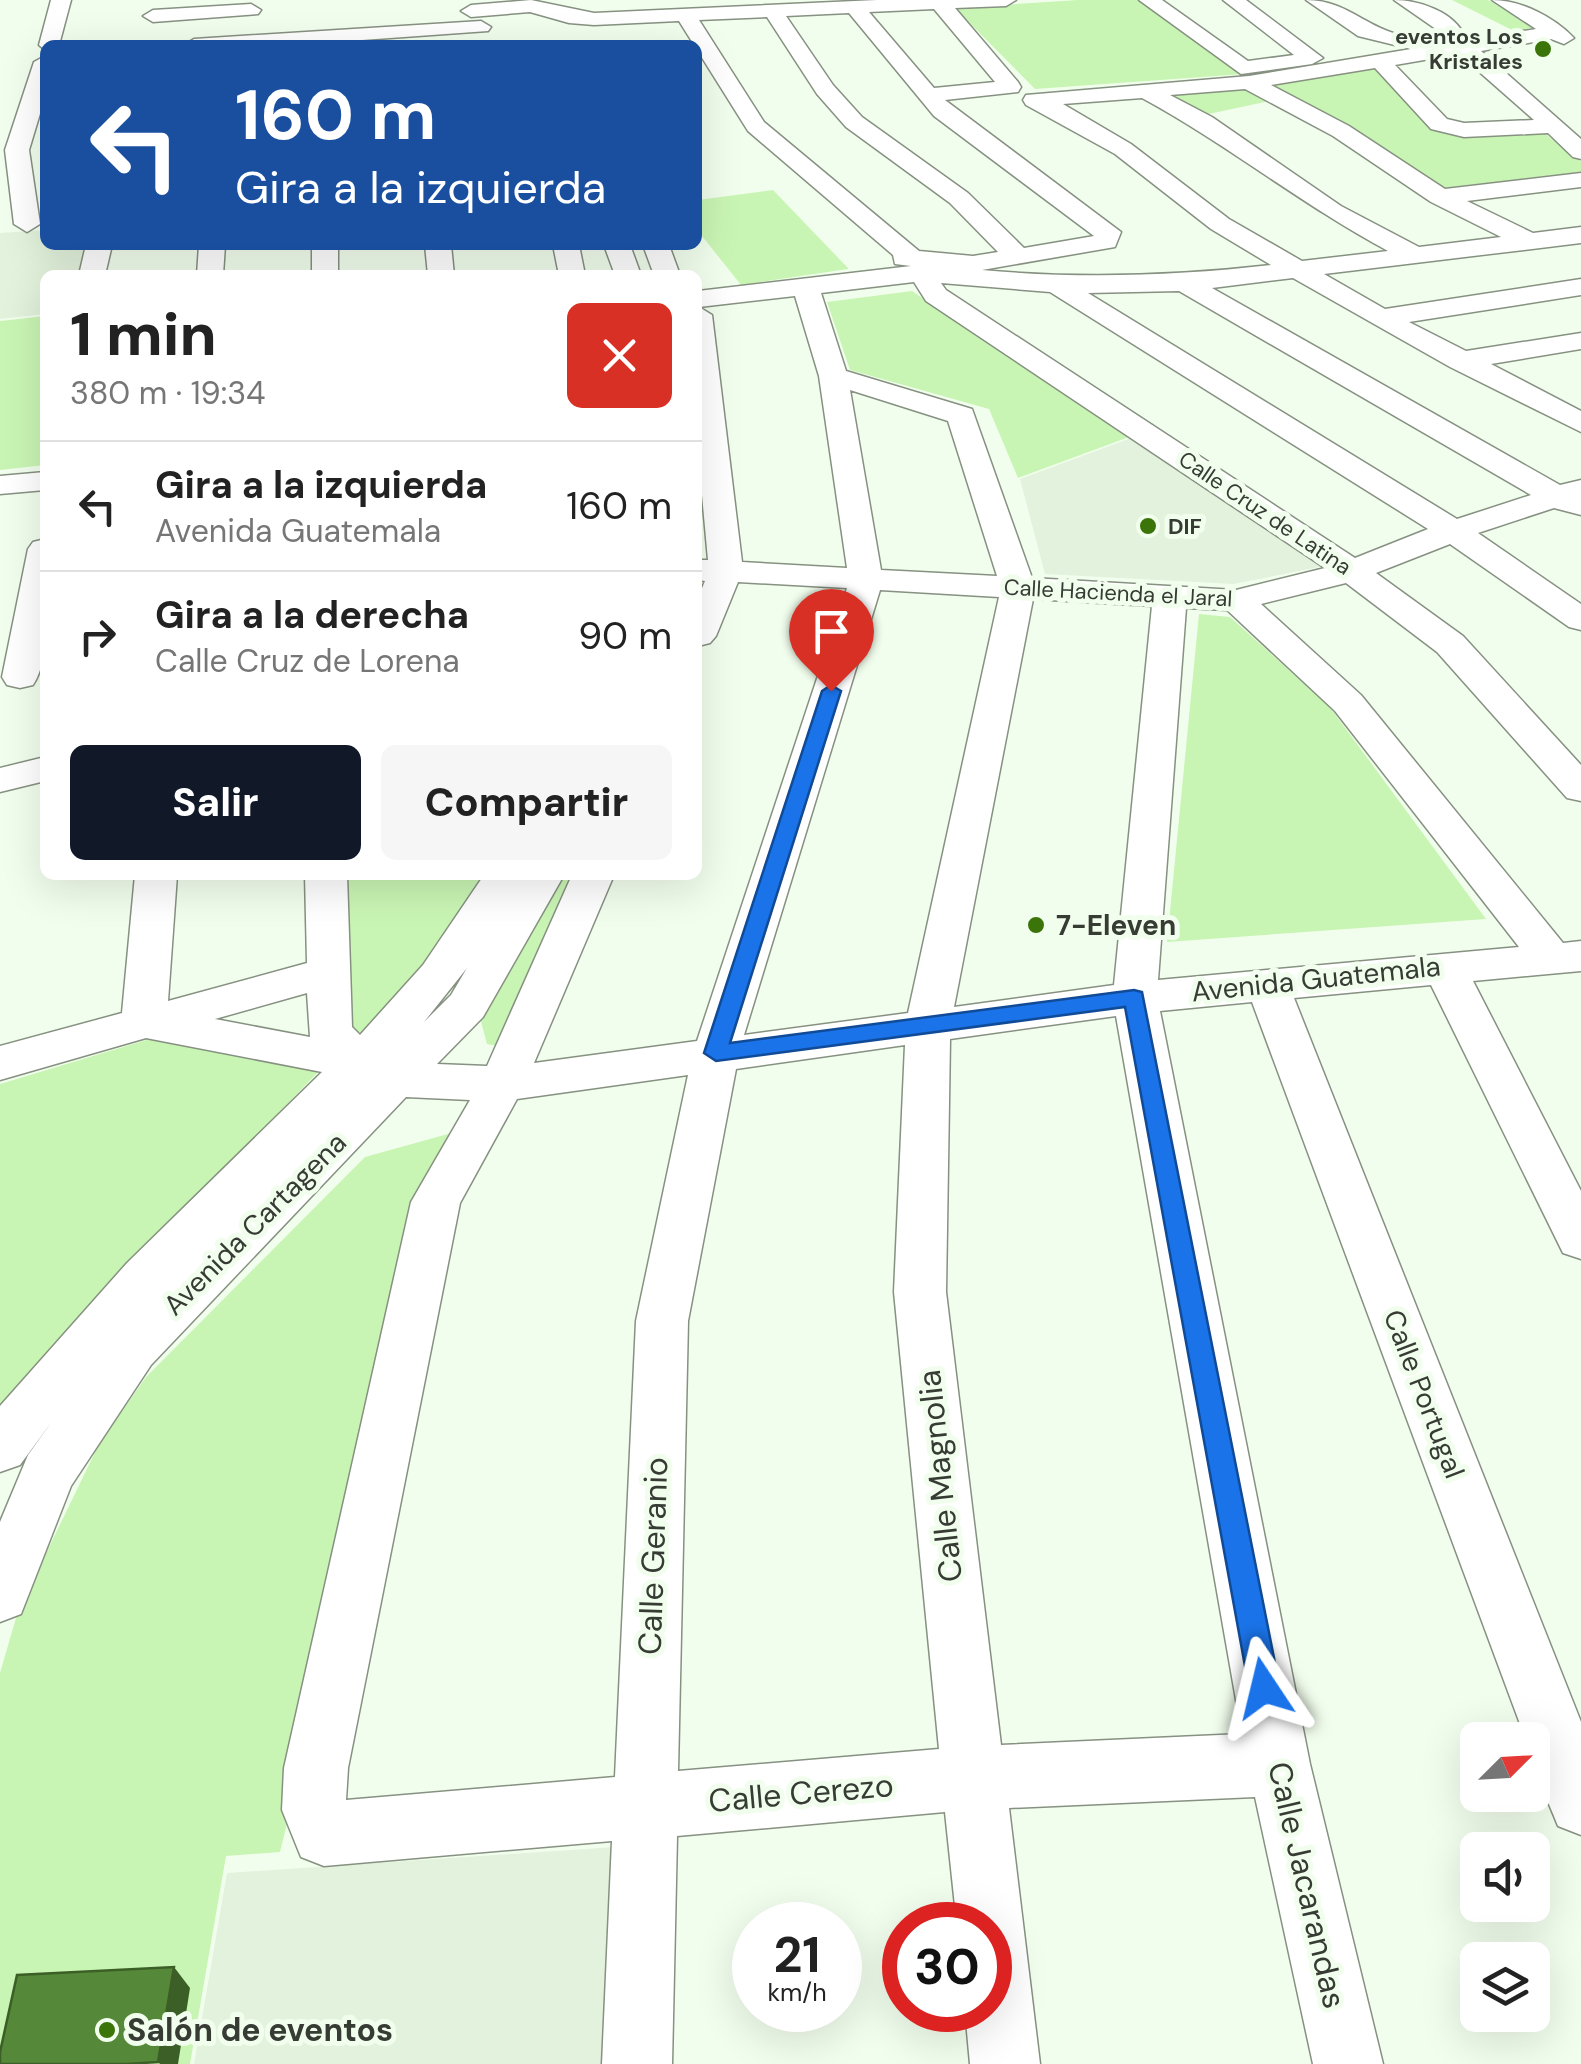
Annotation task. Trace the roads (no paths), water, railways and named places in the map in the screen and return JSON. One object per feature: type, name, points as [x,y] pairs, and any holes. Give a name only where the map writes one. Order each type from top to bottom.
[{"type":"street","points":[[51,40],[61,0]]},
{"type":"street","points":[[246,40],[484,17],[542,5],[573,32],[649,13],[686,16],[725,6],[772,10],[810,4],[1006,0]]},
{"type":"street","points":[[1148,0],[1249,75],[1440,196],[1581,278]]},
{"type":"street","points":[[1233,0],[1312,58],[1249,75]]},
{"type":"street","points":[[1316,0],[1384,42],[1408,46],[1456,35],[1404,0]]},
{"type":"street","points":[[1502,0],[1549,25]]},
{"type":"street","points":[[1520,0],[1581,50]]},
{"type":"street","points":[[928,95],[1010,87],[940,4]]},
{"type":"street","points":[[854,6],[942,111],[1108,232],[1106,242],[1096,246],[973,264],[904,258],[926,272]]},
{"type":"street","points":[[153,15],[267,10]]},
{"type":"street","points":[[772,10],[825,89],[854,122],[959,198],[1019,258]]},
{"type":"street","name":"Calle Cruz de Latina","points":[[686,16],[701,40]]},
{"type":"street","points":[[1012,101],[1148,92],[1464,48],[1581,20]]},
{"type":"street","name":"Calle Cruz de Latina","points":[[702,41],[756,126],[926,272],[952,306],[1352,571],[1450,644],[1581,789]]},
{"type":"street","points":[[1464,48],[1495,71],[1581,152]]},
{"type":"street","points":[[1378,60],[1440,124],[1464,130],[1550,126]]},
{"type":"street","points":[[0,226],[36,224],[18,150],[34,89]]},
{"type":"street","points":[[1148,92],[1204,122],[1332,211],[1419,256]]},
{"type":"street","points":[[1040,100],[1123,149],[1220,224],[1301,272],[1460,361],[1574,414]]},
{"type":"street","points":[[1440,196],[1581,180]]},
{"type":"street","points":[[702,311],[926,272],[1057,284],[1184,283],[1301,272],[1581,235]]},
{"type":"street","points":[[1132,254],[1574,498]]},
{"type":"street","points":[[1057,284],[1453,532],[1581,620]]},
{"type":"street","points":[[1381,318],[1581,288]]},
{"type":"street","points":[[702,299],[806,290]]},
{"type":"street","points":[[806,290],[833,376],[866,582]]},
{"type":"street","points":[[1460,361],[1581,341]]},
{"type":"street","points":[[833,376],[961,415],[1018,588]]},
{"type":"street","points":[[702,386],[712,571],[702,617]]},
{"type":"street","points":[[0,485],[40,481]]},
{"type":"street","name":"Calle Hacienda el Jaral","points":[[712,571],[1236,600],[1352,571],[1453,532],[1574,498]]},
{"type":"street","points":[[22,677],[40,577]]},
{"type":"street","name":"Calle Geranio","points":[[637,2064],[662,1320],[716,1053],[866,582]]},
{"type":"street","name":"Calle Magnolia","points":[[987,1902],[920,1292],[928,1025],[1018,588]]},
{"type":"street","name":"Calle Jacarandas","points":[[1170,598],[1134,998],[1279,1764],[1348,2064]]},
{"type":"street","points":[[1236,600],[1348,703],[1566,957]]},
{"type":"street","points":[[0,781],[40,770]]},
{"type":"street","points":[[144,1022],[156,880]]},
{"type":"street","points":[[326,880],[330,1032],[379,1072]]},
{"type":"street","name":"Avenida Cartagena","points":[[0,1594],[48,1473],[132,1349],[379,1072],[502,880]]},
{"type":"street","name":"Avenida Cartagena","points":[[0,1448],[40,1392],[94,1329],[379,1072],[467,1006],[539,880]]},
{"type":"street","points":[[502,1084],[591,880]]},
{"type":"street","name":"Avenida Guatemala","points":[[144,1022],[379,1072],[502,1084],[1134,998],[1566,957]]},
{"type":"street","points":[[1443,966],[1581,1239]]},
{"type":"street","points":[[0,1063],[328,972]]},
{"type":"street","name":"Calle Portugal","points":[[1267,985],[1581,1804]]},
{"type":"street","name":"Calle Cerezo","points":[[502,1084],[436,1202],[316,1768],[312,1802],[316,1822],[324,1834],[974,1778],[1279,1764]]},
{"type":"street","name":"Calle Magnolia","points":[[1002,2032],[1006,2064]]},
{"type":"place","name":"eventos Los Kristales","points":[[1543,49]]},
{"type":"place","name":"DIF","points":[[1148,526]]},
{"type":"place","name":"7-Eleven","points":[[1036,925]]},
{"type":"place","name":"Salón de eventos","points":[[107,2030]]}]
